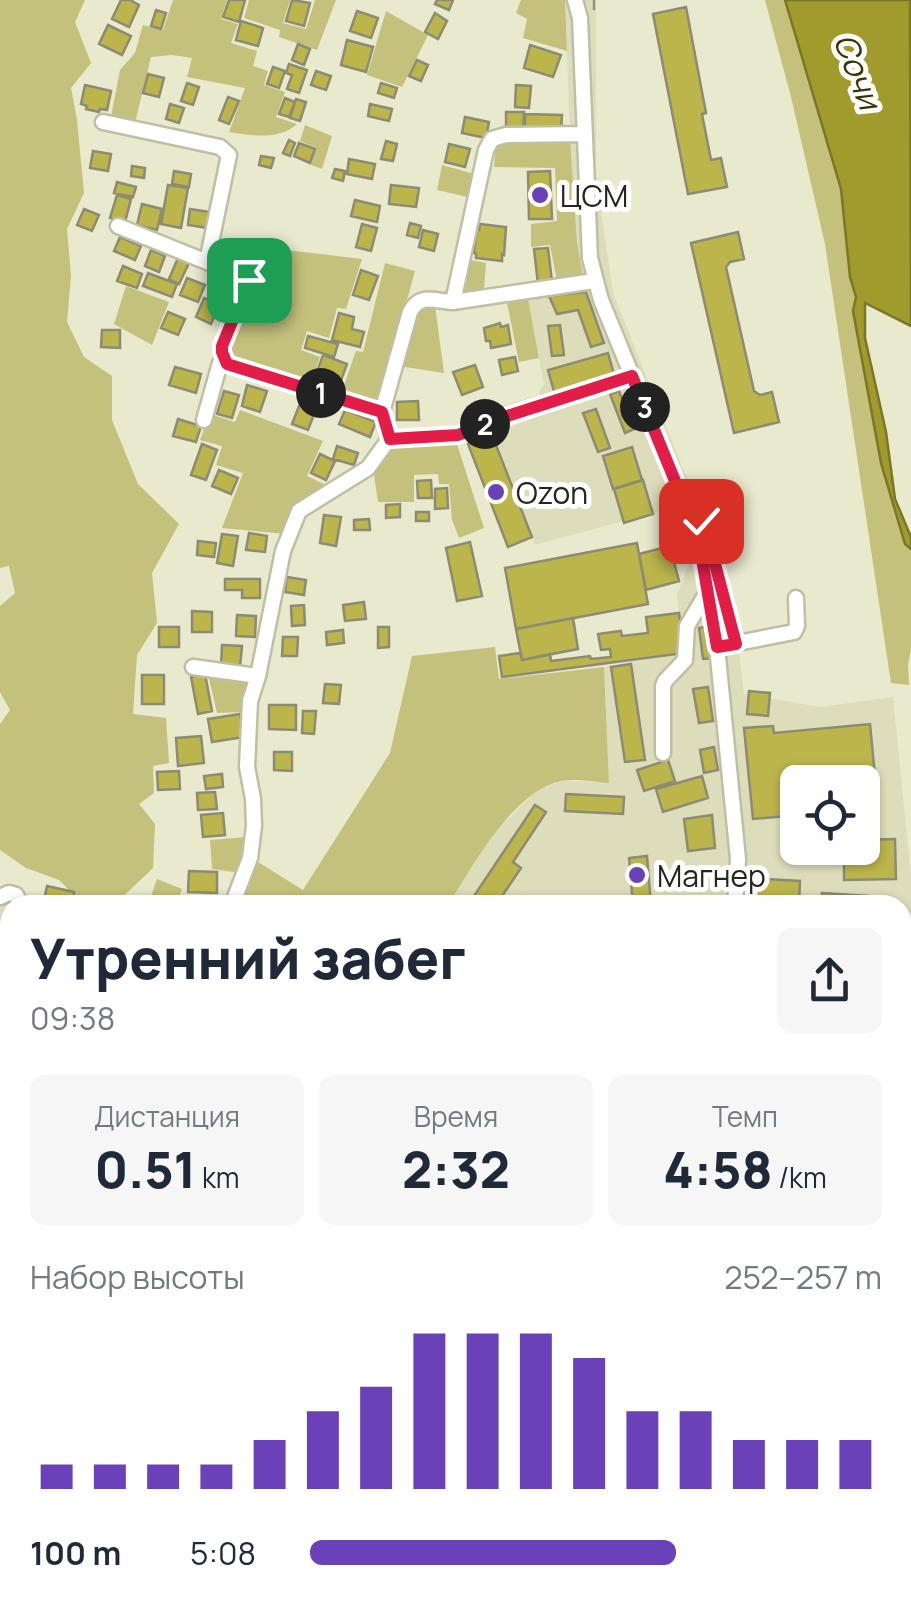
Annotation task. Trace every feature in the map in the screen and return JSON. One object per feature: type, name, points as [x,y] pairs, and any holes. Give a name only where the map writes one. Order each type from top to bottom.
[{"type":"street","points":[[576,0],[594,281],[714,586],[738,860],[736,895]]},
{"type":"street","points":[[103,122],[226,150],[208,262]]},
{"type":"street","points":[[453,302],[486,150],[492,138],[584,134]]},
{"type":"street","points":[[118,226],[246,274],[249,280],[222,346],[227,364],[382,412]]},
{"type":"street","points":[[390,439],[382,412],[415,302],[453,302],[594,281]]},
{"type":"street","points":[[204,420],[220,363]]},
{"type":"street","points":[[236,895],[250,858],[254,826],[247,768],[250,701],[283,551],[299,511],[356,478],[390,439],[458,435],[632,376]]},
{"type":"street","points":[[663,753],[662,686],[685,660],[687,626],[714,586]]},
{"type":"street","points":[[717,647],[794,632],[796,598]]},
{"type":"street","points":[[193,667],[258,676]]},
{"type":"path","points":[[594,0],[594,22]]},
{"type":"path","points":[[714,586],[736,644]]},
{"type":"shaded area","points":[[0,0],[85,0],[75,22],[91,63],[71,88],[84,193],[67,229],[71,276],[67,322],[84,357],[112,376],[112,420],[138,484],[179,524],[152,573],[157,623],[137,655],[133,714],[166,718],[169,763],[153,766],[154,793],[139,804],[155,824],[153,868],[125,895],[74,895],[59,880],[26,868],[0,850],[0,724],[10,710],[0,692],[0,606],[15,593],[9,566],[0,568]]},
{"type":"shaded area","points":[[173,0],[227,0],[221,19],[238,24],[231,43],[257,51],[253,66],[268,71],[264,85],[285,92],[276,117],[297,124],[274,135],[229,132],[245,88],[187,77],[192,58],[172,55],[151,57],[135,123],[111,117],[120,70],[135,53],[143,25],[163,30]]},
{"type":"shaded area","points":[[249,0],[290,0],[283,23],[306,29],[315,0],[336,0],[317,50],[279,37],[280,30],[244,18]]},
{"type":"shaded area","points":[[521,0],[565,0],[567,51],[523,38],[527,19],[516,13]]},
{"type":"shaded area","points":[[565,0],[596,0],[596,176],[613,293],[717,561],[738,643],[744,694],[820,707],[893,697],[911,895],[454,895],[490,837],[536,791],[562,781],[609,782],[604,667],[684,652],[677,595],[693,553],[676,507],[535,545],[492,435],[544,413],[539,392],[544,385],[527,294],[586,292],[577,242]]},
{"type":"shaded area","points":[[765,0],[785,0],[841,189],[850,277],[856,297],[853,312],[881,463],[905,544],[911,549],[909,685],[891,683],[825,244]]},
{"type":"shaded area","points":[[386,11],[428,35],[402,87],[367,75]]},
{"type":"shaded area","points":[[305,125],[332,136],[322,169],[311,165],[316,148],[300,141]]},
{"type":"shaded area","points":[[570,139],[583,276],[557,281],[550,245],[531,247],[531,224],[557,221],[555,168],[494,167],[496,140]]},
{"type":"shaded area","points":[[442,165],[478,175],[472,198],[437,190]]},
{"type":"shaded area","points":[[270,248],[362,259],[346,309],[337,308],[329,338],[307,331],[301,350],[320,357],[310,385],[231,359],[226,347]]},
{"type":"shaded area","points":[[466,259],[486,263],[481,294],[458,296]]},
{"type":"shaded area","points":[[385,263],[415,271],[378,404],[342,391],[356,351],[363,352]]},
{"type":"shaded area","points":[[126,286],[169,302],[152,345],[114,324]]},
{"type":"shaded area","points":[[527,294],[539,358],[519,362],[506,298]]},
{"type":"shaded area","points":[[422,305],[435,306],[444,373],[399,366],[408,327]]},
{"type":"shaded area","points":[[240,410],[323,441],[307,476],[328,486],[286,534],[222,528],[243,473],[216,465],[222,446],[200,440],[210,414],[235,422]]},
{"type":"shaded area","points":[[456,441],[484,528],[459,538],[452,520],[449,484],[439,484],[438,474],[414,475],[414,502],[378,502],[373,468],[392,442]]},
{"type":"shaded area","points":[[495,647],[499,679],[604,667],[609,783],[562,781],[527,798],[496,832],[454,895],[245,895],[258,862],[303,890],[390,753],[412,656]]},
{"type":"shaded area","points":[[208,674],[252,679],[245,712],[217,713]]},
{"type":"shaded area","points":[[248,837],[241,873],[212,869],[210,840]]},
{"type":"shaded area","points":[[157,879],[182,889],[180,895],[151,895]]},
{"type":"water","name":"Сочи","points":[[785,0],[910,0],[911,326],[865,303],[865,338],[886,432],[895,499],[911,537],[911,549],[905,544],[881,463],[853,311],[856,297],[850,277],[841,189]]},
{"type":"building","points":[[121,0],[139,5],[129,27],[112,19]]},
{"type":"building","points":[[229,0],[245,0],[239,22],[223,17]]},
{"type":"building","points":[[292,0],[310,3],[304,26],[286,21]]},
{"type":"building","points":[[437,0],[453,0],[449,10],[435,4]]},
{"type":"building","points":[[686,7],[711,160],[721,158],[727,187],[688,194],[653,14]]},
{"type":"building","points":[[156,10],[166,13],[161,29],[151,26]]},
{"type":"building","points":[[357,11],[378,18],[371,38],[350,31]]},
{"type":"building","points":[[435,13],[447,21],[438,39],[425,32]]},
{"type":"building","points":[[241,21],[263,28],[258,46],[236,40]]},
{"type":"building","points":[[108,25],[131,36],[122,55],[99,44]]},
{"type":"building","points":[[347,40],[373,47],[366,72],[341,65]]},
{"type":"building","points":[[298,44],[310,49],[304,65],[292,60]]},
{"type":"building","points":[[530,45],[561,55],[553,77],[524,68]]},
{"type":"building","points":[[417,60],[428,65],[421,81],[409,76]]},
{"type":"building","points":[[289,64],[307,70],[299,93],[287,89],[292,75],[286,73]]},
{"type":"building","points":[[273,67],[285,71],[279,88],[267,84]]},
{"type":"building","points":[[316,71],[331,76],[326,90],[311,85]]},
{"type":"building","points":[[148,74],[164,78],[159,97],[143,93]]},
{"type":"building","points":[[187,83],[199,87],[193,105],[181,101]]},
{"type":"building","points":[[381,83],[397,88],[394,98],[378,93]]},
{"type":"building","points":[[85,85],[111,91],[107,110],[86,109],[81,104]]},
{"type":"building","points":[[516,85],[531,86],[529,108],[515,107]]},
{"type":"building","points":[[228,97],[239,101],[229,124],[219,120]]},
{"type":"building","points":[[285,98],[295,102],[289,117],[279,114]]},
{"type":"building","points":[[296,99],[306,102],[300,121],[290,118]]},
{"type":"building","points":[[170,104],[184,108],[179,123],[166,119]]},
{"type":"building","points":[[370,104],[392,109],[389,121],[368,116]]},
{"type":"building","points":[[506,112],[524,112],[523,132],[506,131]]},
{"type":"building","points":[[525,114],[562,115],[561,132],[525,132]]},
{"type":"building","points":[[465,117],[489,122],[486,138],[462,133]]},
{"type":"building","points":[[289,140],[295,143],[290,156],[283,153]]},
{"type":"building","points":[[386,141],[397,144],[393,161],[381,159]]},
{"type":"building","points":[[299,143],[315,149],[310,163],[294,156]]},
{"type":"building","points":[[449,144],[470,149],[465,167],[445,162]]},
{"type":"building","points":[[93,151],[111,154],[108,171],[90,168]]},
{"type":"building","points":[[261,156],[274,158],[271,168],[259,165]]},
{"type":"building","points":[[349,159],[375,164],[372,179],[347,174]]},
{"type":"building","points":[[132,166],[145,168],[144,178],[131,176]]},
{"type":"building","points":[[335,169],[345,171],[343,181],[332,178]]},
{"type":"building","points":[[174,171],[191,174],[189,187],[172,184]]},
{"type":"building","name":"ЦСМ","points":[[550,171],[552,219],[529,219],[528,172]]},
{"type":"building","points":[[117,182],[136,187],[133,197],[114,193]]},
{"type":"building","points":[[168,185],[188,188],[181,228],[161,224]]},
{"type":"building","points":[[391,185],[419,188],[416,207],[389,204]]},
{"type":"building","points":[[117,195],[131,199],[125,222],[110,218]]},
{"type":"building","points":[[355,200],[380,206],[377,222],[351,216]]},
{"type":"building","points":[[142,204],[162,209],[157,230],[137,225]]},
{"type":"building","points":[[84,209],[99,215],[92,231],[77,225]]},
{"type":"building","points":[[190,209],[210,212],[208,228],[188,225]]},
{"type":"building","points":[[410,223],[421,226],[418,238],[407,235]]},
{"type":"building","points":[[362,224],[377,228],[371,251],[356,247]]},
{"type":"building","points":[[480,224],[506,227],[502,261],[476,258]]},
{"type":"building","points":[[423,230],[438,234],[434,251],[419,247]]},
{"type":"building","points":[[738,232],[744,259],[726,267],[754,391],[760,395],[772,392],[779,422],[734,433],[691,243]]},
{"type":"building","points":[[120,237],[141,246],[135,260],[114,251]]},
{"type":"building","points":[[251,245],[264,249],[259,264],[246,260]]},
{"type":"building","points":[[548,248],[552,282],[538,284],[534,249]]},
{"type":"building","points":[[151,250],[165,256],[159,272],[145,266]]},
{"type":"building","points":[[178,258],[189,263],[179,284],[169,279]]},
{"type":"building","points":[[123,266],[142,274],[137,288],[117,281]]},
{"type":"building","points":[[361,270],[378,276],[369,300],[353,295]]},
{"type":"building","points":[[148,273],[177,284],[172,297],[143,286]]},
{"type":"building","points":[[187,278],[205,285],[198,302],[180,295]]},
{"type":"building","points":[[586,292],[604,343],[591,347],[578,310],[557,314],[549,296]]},
{"type":"building","points":[[204,298],[219,304],[211,324],[196,317]]},
{"type":"building","points":[[168,312],[185,319],[178,335],[161,328]]},
{"type":"building","points":[[339,313],[354,317],[352,329],[364,332],[360,347],[332,340]]},
{"type":"building","points":[[500,323],[501,327],[508,325],[511,344],[491,348],[484,328]]},
{"type":"building","points":[[560,325],[564,355],[552,356],[548,326]]},
{"type":"building","points":[[102,330],[120,330],[120,348],[101,347]]},
{"type":"building","points":[[308,336],[338,344],[334,357],[305,348]]},
{"type":"building","points":[[608,353],[615,378],[555,395],[548,370]]},
{"type":"building","points":[[323,355],[347,364],[339,386],[315,377]]},
{"type":"building","points":[[515,357],[518,371],[502,375],[499,360]]},
{"type":"building","points":[[475,365],[483,387],[462,395],[453,372]]},
{"type":"building","points":[[175,367],[201,374],[196,393],[169,385]]},
{"type":"building","points":[[247,385],[267,391],[260,412],[242,406]]},
{"type":"building","points":[[224,391],[239,395],[232,418],[217,414]]},
{"type":"building","points":[[619,391],[634,429],[625,433],[610,394]]},
{"type":"building","points":[[301,401],[317,407],[308,430],[292,424]]},
{"type":"building","points":[[418,401],[419,420],[397,420],[397,402]]},
{"type":"building","points":[[596,409],[610,448],[598,452],[583,413]]},
{"type":"building","points":[[345,410],[376,422],[370,437],[339,424]]},
{"type":"building","points":[[178,419],[201,426],[196,442],[173,436]]},
{"type":"building","points":[[492,435],[532,537],[508,547],[468,444]]},
{"type":"building","points":[[202,444],[217,450],[206,480],[191,475]]},
{"type":"building","points":[[337,446],[358,453],[354,465],[333,459]]},
{"type":"building","points":[[632,447],[642,480],[613,489],[603,456]]},
{"type":"building","points":[[320,454],[335,461],[326,480],[311,473]]},
{"type":"building","points":[[219,470],[238,478],[231,494],[212,486]]},
{"type":"building","points":[[431,480],[432,498],[418,498],[417,481]]},
{"type":"building","points":[[643,480],[653,514],[624,523],[614,489]]},
{"type":"building","points":[[447,488],[448,508],[435,509],[435,489]]},
{"type":"building","points":[[400,504],[400,517],[386,518],[386,505]]},
{"type":"building","points":[[416,512],[429,512],[429,521],[416,521]]},
{"type":"building","points":[[324,515],[341,517],[336,546],[320,543]]},
{"type":"building","points":[[369,519],[370,530],[354,530],[354,520]]},
{"type":"building","points":[[249,533],[267,536],[265,552],[246,550]]},
{"type":"building","points":[[222,534],[238,536],[233,566],[217,563]]},
{"type":"building","points":[[198,541],[216,543],[214,557],[197,555]]},
{"type":"building","points":[[470,542],[482,596],[457,601],[446,548]]},
{"type":"building","points":[[637,543],[648,604],[516,629],[505,568]]},
{"type":"building","points":[[670,546],[679,581],[646,590],[639,554]]},
{"type":"building","points":[[287,577],[306,580],[304,595],[285,592]]},
{"type":"building","points":[[225,579],[260,579],[260,598],[242,598],[242,590],[225,590]]},
{"type":"building","points":[[364,602],[366,619],[345,621],[343,605]]},
{"type":"building","points":[[304,605],[305,625],[292,626],[291,606]]},
{"type":"building","points":[[192,611],[212,612],[212,632],[192,632]]},
{"type":"building","points":[[679,613],[684,653],[502,677],[499,656],[520,653],[522,660],[550,654],[551,661],[611,657],[610,649],[601,650],[598,634],[648,633],[646,617]]},
{"type":"building","points":[[237,615],[256,616],[255,637],[236,636]]},
{"type":"building","points":[[573,618],[578,649],[522,660],[516,629]]},
{"type":"building","points":[[711,626],[715,658],[703,659],[699,628]]},
{"type":"building","points":[[159,627],[179,627],[179,647],[159,647]]},
{"type":"building","points":[[378,627],[389,627],[389,647],[378,648]]},
{"type":"building","points":[[343,630],[344,643],[327,645],[326,632]]},
{"type":"building","points":[[283,637],[298,637],[297,656],[282,656]]},
{"type":"building","points":[[222,645],[242,646],[240,667],[221,666]]},
{"type":"building","points":[[631,664],[645,760],[625,762],[611,667]]},
{"type":"building","points":[[205,674],[212,711],[198,714],[191,677]]},
{"type":"building","points":[[142,675],[164,675],[164,704],[142,704]]},
{"type":"building","points":[[325,684],[341,685],[339,704],[323,703]]},
{"type":"building","points":[[708,687],[713,721],[699,723],[693,689]]},
{"type":"building","points":[[749,691],[770,693],[768,716],[747,714]]},
{"type":"building","points":[[269,705],[296,705],[296,730],[269,729]]},
{"type":"building","points":[[303,711],[316,711],[314,734],[302,733]]},
{"type":"building","points":[[240,714],[244,737],[212,742],[208,719]]},
{"type":"building","points":[[870,724],[874,765],[780,765],[780,817],[753,819],[744,728],[773,726],[774,733]]},
{"type":"building","points":[[201,736],[204,763],[178,766],[176,738]]},
{"type":"building","points":[[714,747],[718,770],[704,773],[700,750]]},
{"type":"building","points":[[274,752],[292,752],[292,771],[274,770]]},
{"type":"building","points":[[668,760],[675,781],[644,791],[637,770]]},
{"type":"building","points":[[179,771],[180,789],[158,790],[157,772]]},
{"type":"building","points":[[222,774],[223,787],[206,789],[204,776]]},
{"type":"building","points":[[702,776],[708,798],[663,812],[656,789]]},
{"type":"building","points":[[215,792],[217,809],[198,810],[197,793]]},
{"type":"building","points":[[566,794],[624,797],[623,814],[565,811]]},
{"type":"building","points":[[535,805],[546,812],[513,862],[521,868],[503,895],[475,895]]},
{"type":"building","points":[[223,813],[225,835],[203,837],[201,815]]},
{"type":"building","points":[[712,815],[715,848],[688,851],[684,819]]},
{"type":"building","points":[[880,839],[895,839],[896,879],[844,880],[844,865],[880,865]]},
{"type":"building","points":[[647,856],[650,895],[632,895],[629,858]]},
{"type":"building","points":[[189,871],[217,872],[217,893],[188,892]]},
{"type":"building","points":[[750,878],[800,881],[799,895],[749,895]]},
{"type":"building","points":[[47,886],[74,892],[74,895],[45,895]]},
{"type":"place","name":"ЦСМ","points":[[540,195]]},
{"type":"place","name":"Ozon","points":[[496,492]]},
{"type":"place","name":"Магнер","points":[[637,875]]},
{"type":"route","points":[[249,280],[222,346],[227,364],[382,412],[390,439],[458,435],[632,376],[701,553],[717,647],[736,644],[701,521]]}]
